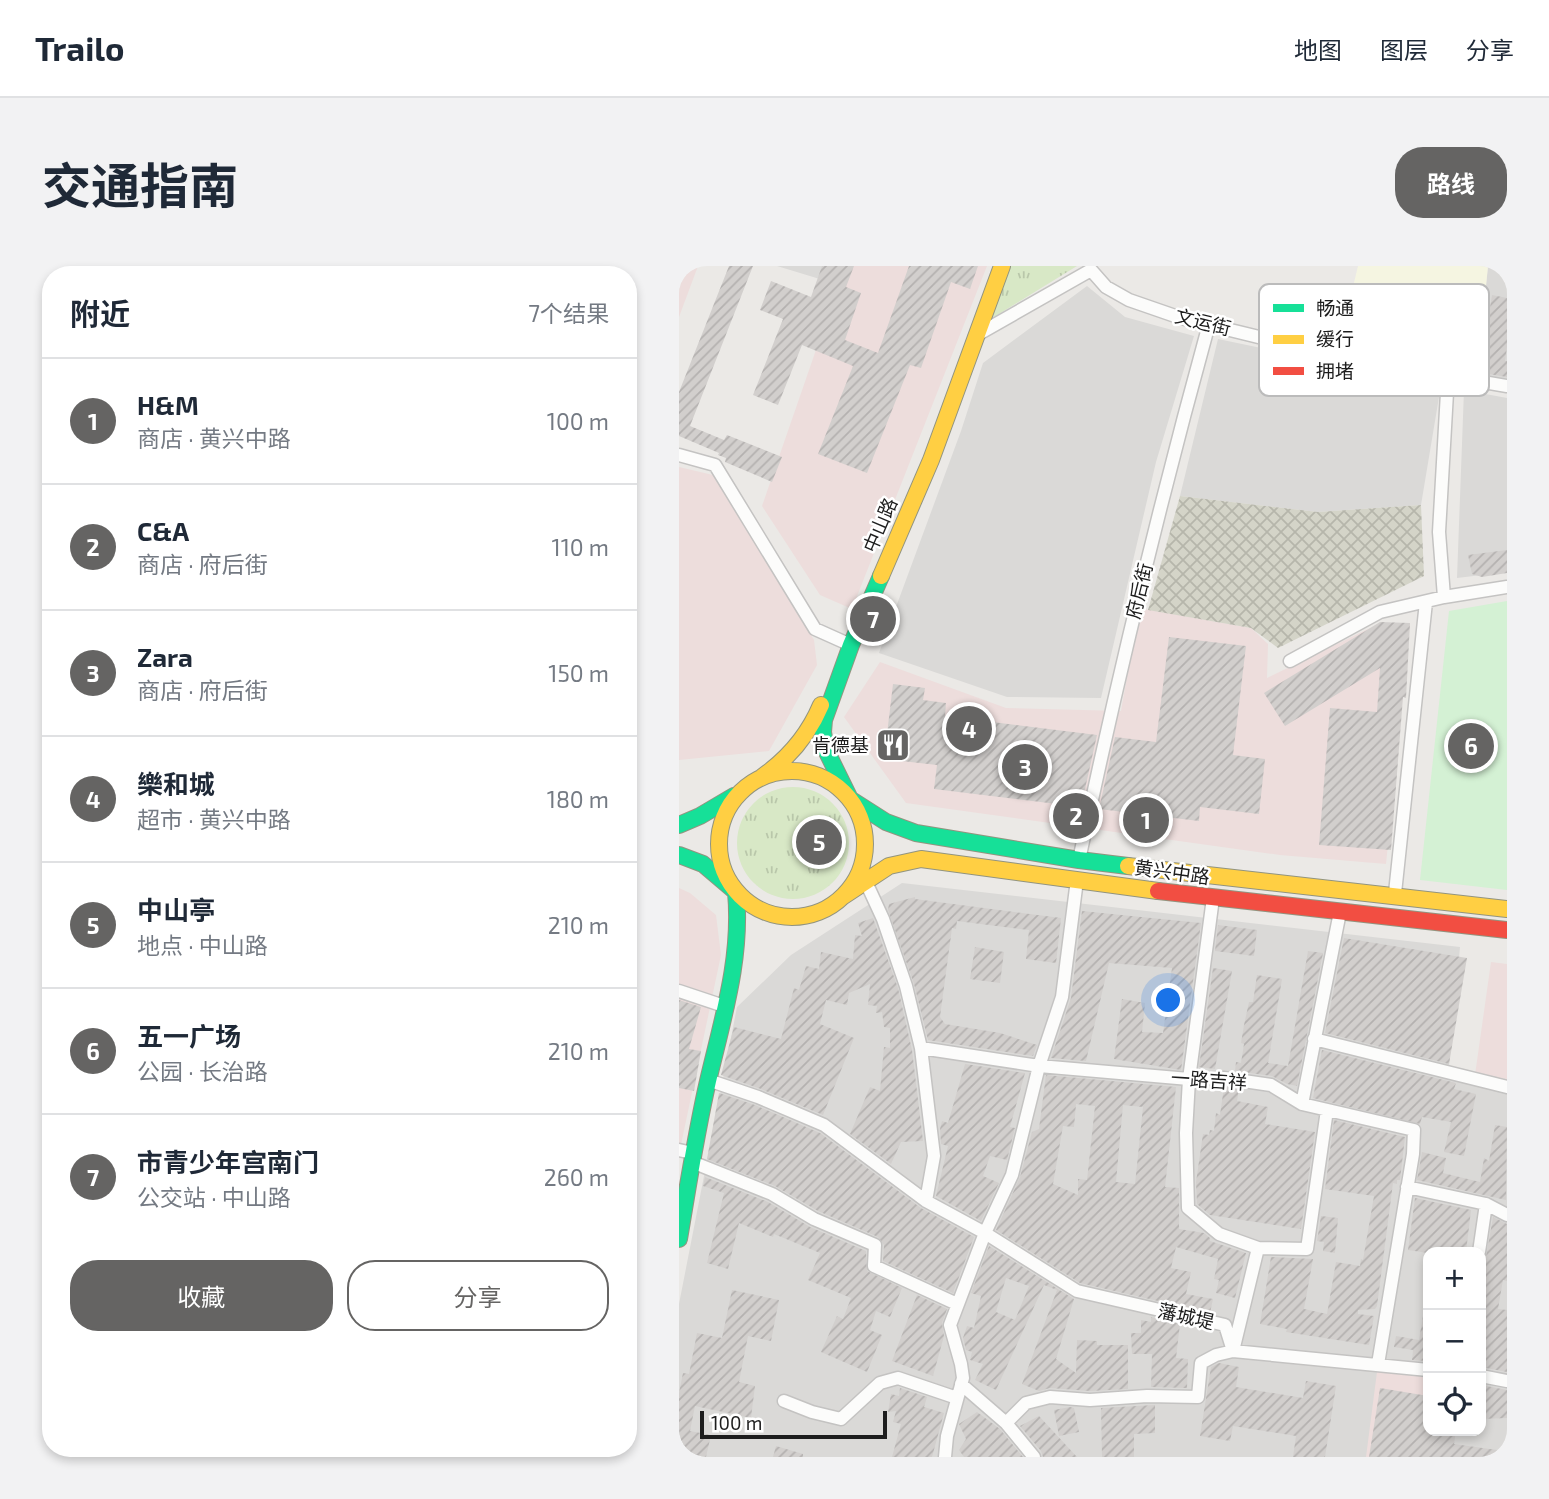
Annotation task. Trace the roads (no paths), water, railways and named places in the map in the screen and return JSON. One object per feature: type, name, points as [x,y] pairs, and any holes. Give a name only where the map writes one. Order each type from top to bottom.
[{"type":"main road","name":"中山路","points":[[850,799],[826,750],[824,720],[851,645],[931,460],[993,266]]},
{"type":"main road","name":"中山路","points":[[762,777],[794,752],[811,729],[844,642],[1002,266]]},
{"type":"main road","points":[[679,825],[740,793],[762,777],[789,771],[817,775],[829,781],[850,799],[861,821],[865,845],[860,870],[842,897],[815,913],[783,916],[762,910],[736,892],[705,864],[689,856],[679,855]]},
{"type":"main road","points":[[679,1239],[688,1155],[727,1007],[740,942],[736,892],[721,859],[719,835],[726,813],[740,793]]},
{"type":"main road","name":"黄兴中路","points":[[850,799],[886,822],[916,833],[1079,860],[1507,909]]},
{"type":"main road","name":"黄兴中路","points":[[842,897],[865,880],[909,859],[1213,898],[1507,930]]},
{"type":"street","name":"文运街","points":[[972,338],[1090,268],[1106,287],[1129,300],[1259,336]]},
{"type":"street","name":"府后街","points":[[1079,860],[1114,694],[1164,488],[1209,324]]},
{"type":"street","name":"文运街","points":[[1489,383],[1507,386]]},
{"type":"street","points":[[1444,597],[1439,532],[1447,396]]},
{"type":"street","points":[[679,455],[715,465],[815,629],[844,642]]},
{"type":"street","points":[[1290,661],[1380,612],[1444,597],[1507,587]]},
{"type":"street","points":[[1399,896],[1395,893],[1426,602]]},
{"type":"street","points":[[865,880],[883,919],[906,986],[921,1048],[934,1156],[926,1201]]},
{"type":"street","points":[[945,1457],[947,1436],[961,1384],[961,1364],[950,1325],[985,1233],[1012,1175],[1039,1066],[1062,998],[1077,880]]},
{"type":"street","points":[[1213,898],[1189,1079],[1186,1133],[1188,1208],[1219,1234],[1258,1248],[1307,1249],[1327,1110]]},
{"type":"street","points":[[1302,1104],[1340,912]]},
{"type":"street","points":[[679,991],[727,1007]]},
{"type":"street","points":[[1314,1039],[1507,1087]]},
{"type":"street","name":"一路吉祥","points":[[921,1048],[1039,1066],[1189,1079],[1223,1078],[1271,1085],[1302,1104],[1414,1130],[1407,1187]]},
{"type":"street","points":[[708,1080],[758,1097],[824,1125],[926,1201],[985,1233]]},
{"type":"street","points":[[688,1155],[772,1194],[814,1219],[875,1245],[874,1266],[957,1304]]},
{"type":"street","points":[[1378,1364],[1407,1187],[1486,1204],[1507,1216]]},
{"type":"street","points":[[1480,1247],[1486,1204]]},
{"type":"street","name":"藩城堤","points":[[985,1233],[1077,1291],[1224,1325],[1233,1351],[1423,1369]]},
{"type":"street","points":[[1006,1423],[1026,1403],[1050,1397],[1090,1400],[1147,1396],[1198,1397],[1201,1363],[1216,1355],[1233,1351],[1258,1248]]},
{"type":"street","points":[[1486,1377],[1507,1381]]},
{"type":"street","points":[[784,1401],[841,1419],[880,1383],[898,1378],[957,1398]]},
{"type":"street","points":[[961,1384],[1006,1423],[1034,1457]]},
{"type":"place","name":"市青少年宫南门","points":[[873,619]]},
{"type":"place","name":"樂和城","points":[[969,729]]},
{"type":"place","name":"肯德基","points":[[893,745]]},
{"type":"place","name":"五一广场","points":[[1471,746]]},
{"type":"place","name":"Zara","points":[[1025,767]]},
{"type":"place","name":"C&A","points":[[1076,816]]},
{"type":"place","name":"H&M","points":[[1146,820]]},
{"type":"place","name":"中山亭","points":[[819,842]]}]
